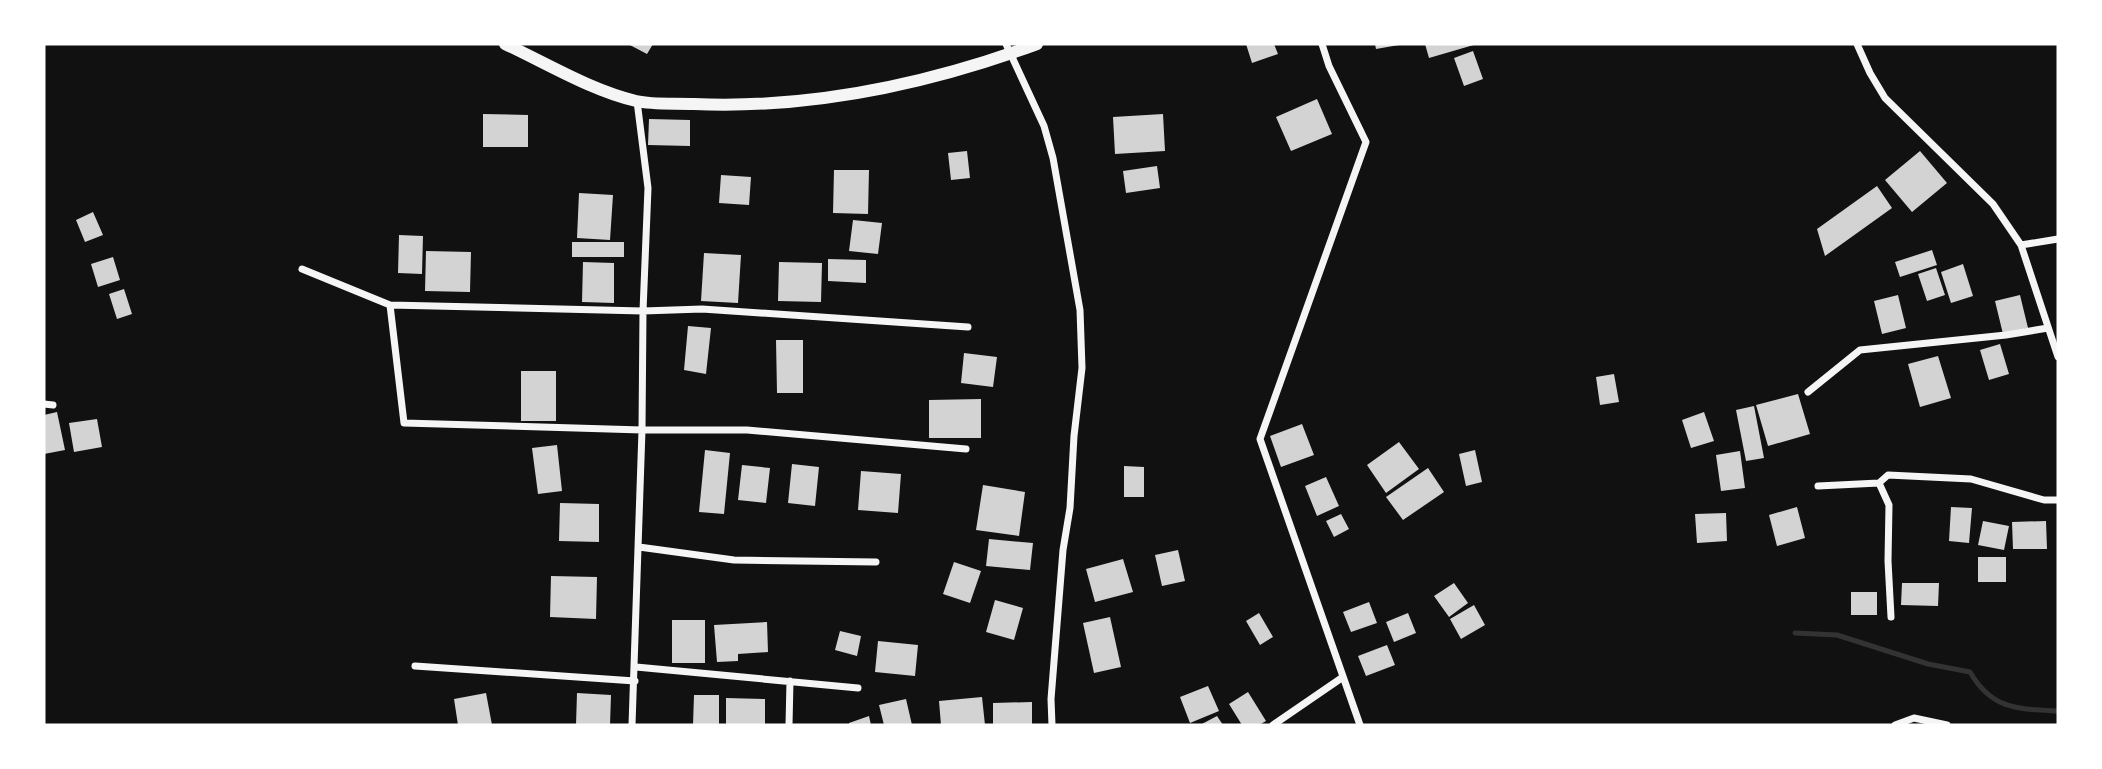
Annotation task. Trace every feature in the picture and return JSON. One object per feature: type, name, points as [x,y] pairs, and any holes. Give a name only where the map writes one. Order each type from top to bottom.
[{"type":"street","points":[[505,44],[584,82],[637,101],[710,104],[774,103],[894,88],[1008,49],[1037,44]]},
{"type":"street","points":[[1322,44],[1329,66],[1366,142],[1260,439],[1360,725]]},
{"type":"street","points":[[1857,44],[1870,74],[1885,98],[1993,204],[2021,245],[2058,357]]},
{"type":"street","points":[[1008,49],[1044,126],[1053,158],[1080,310],[1082,368],[1072,456],[1070,509],[1063,551],[1051,699],[1052,725]]},
{"type":"street","points":[[632,725],[642,430],[642,311],[648,188],[637,101]]},
{"type":"street","points":[[2021,245],[2058,239]]},
{"type":"street","points":[[302,269],[390,304],[642,311],[758,311],[968,327]]},
{"type":"street","points":[[390,304],[404,423],[642,430],[747,430],[967,449]]},
{"type":"street","points":[[1808,392],[1860,350],[2048,328]]},
{"type":"street","points":[[44,404],[53,405]]},
{"type":"street","points":[[1818,486],[1880,483],[1888,475],[1971,479],[2045,500],[2058,500]]},
{"type":"street","points":[[1880,483],[1889,505],[1891,617]]},
{"type":"street","points":[[639,547],[734,559],[876,562]]},
{"type":"street","points":[[415,666],[635,681]]},
{"type":"street","points":[[636,667],[858,688]]},
{"type":"street","points":[[1273,725],[1343,677]]},
{"type":"street","points":[[789,725],[790,681]]},
{"type":"street","points":[[1895,725],[1914,718],[1947,725]]},
{"type":"building","points":[[628,44],[653,44],[647,54]]},
{"type":"building","points":[[1246,44],[1274,44],[1278,54],[1252,63]]},
{"type":"building","points":[[1375,44],[1399,44],[1399,45],[1376,49]]},
{"type":"building","points":[[1425,44],[1477,44],[1429,58]]},
{"type":"building","points":[[1473,51],[1483,79],[1464,86],[1454,58]]},
{"type":"building","points":[[1317,99],[1332,134],[1291,151],[1276,117]]},
{"type":"building","points":[[483,114],[528,115],[528,147],[483,147]]},
{"type":"building","points":[[1163,114],[1165,151],[1115,154],[1113,117]]},
{"type":"building","points":[[649,119],[690,120],[690,146],[648,145]]},
{"type":"building","points":[[967,151],[970,178],[951,180],[948,153]]},
{"type":"building","points":[[1920,151],[1947,183],[1912,212],[1885,180]]},
{"type":"building","points":[[1157,166],[1160,188],[1126,193],[1123,171]]},
{"type":"building","points":[[834,170],[869,170],[868,214],[833,213]]},
{"type":"building","points":[[721,175],[751,177],[749,205],[719,203]]},
{"type":"building","points":[[1877,186],[1892,208],[1825,256],[1817,229]]},
{"type":"building","points":[[579,193],[613,195],[610,240],[577,238]]},
{"type":"building","points":[[93,212],[103,235],[85,242],[76,220]]},
{"type":"building","points":[[853,220],[882,223],[878,254],[849,251]]},
{"type":"building","points":[[399,235],[423,236],[422,274],[398,273]]},
{"type":"building","points":[[572,242],[624,242],[624,257],[572,257]]},
{"type":"building","points":[[1932,250],[1937,265],[1900,277],[1895,262]]},
{"type":"building","points":[[426,251],[471,252],[470,292],[425,291]]},
{"type":"building","points":[[704,253],[741,255],[738,303],[701,301]]},
{"type":"building","points":[[113,257],[120,280],[98,287],[91,264]]},
{"type":"building","points":[[828,259],[866,260],[866,283],[828,281]]},
{"type":"building","points":[[583,262],[614,263],[614,303],[582,302]]},
{"type":"building","points":[[779,262],[822,263],[821,302],[778,301]]},
{"type":"building","points":[[1963,264],[1973,296],[1951,303],[1941,272]]},
{"type":"building","points":[[1936,268],[1945,295],[1927,301],[1918,274]]},
{"type":"building","points":[[124,289],[132,314],[117,319],[109,294]]},
{"type":"building","points":[[1898,295],[1906,328],[1882,334],[1874,301]]},
{"type":"building","points":[[2020,295],[2028,328],[2003,334],[1995,301]]},
{"type":"building","points":[[688,326],[711,328],[706,374],[684,370]]},
{"type":"building","points":[[776,340],[803,340],[803,393],[777,393]]},
{"type":"building","points":[[2000,344],[2009,374],[1989,380],[1980,350]]},
{"type":"building","points":[[964,353],[997,357],[993,387],[961,383]]},
{"type":"building","points":[[1938,356],[1951,398],[1920,407],[1908,364]]},
{"type":"building","points":[[521,371],[556,371],[556,421],[521,421]]},
{"type":"building","points":[[1614,374],[1619,402],[1600,405],[1596,377]]},
{"type":"building","points":[[1798,394],[1810,434],[1768,446],[1756,405]]},
{"type":"building","points":[[981,399],[981,438],[929,438],[929,400]]},
{"type":"building","points":[[1754,406],[1764,458],[1746,461],[1736,410]]},
{"type":"building","points":[[57,412],[65,450],[44,454],[44,415]]},
{"type":"building","points":[[1704,412],[1714,441],[1691,448],[1682,420]]},
{"type":"building","points":[[97,419],[102,447],[74,452],[69,423]]},
{"type":"building","points":[[1302,424],[1314,455],[1281,467],[1270,436]]},
{"type":"building","points":[[1399,442],[1419,469],[1386,493],[1367,465]]},
{"type":"building","points":[[557,445],[562,491],[538,494],[532,448]]},
{"type":"building","points":[[705,450],[730,453],[724,514],[699,512]]},
{"type":"building","points":[[1475,450],[1482,482],[1466,486],[1459,454]]},
{"type":"building","points":[[1740,451],[1745,488],[1721,491],[1716,455]]},
{"type":"building","points":[[792,464],[819,467],[815,506],[788,503]]},
{"type":"building","points":[[742,465],[770,468],[766,503],[738,500]]},
{"type":"building","points":[[1124,466],[1144,467],[1144,497],[1124,497]]},
{"type":"building","points":[[1428,468],[1444,492],[1403,520],[1386,497]]},
{"type":"building","points":[[861,471],[901,474],[898,513],[858,510]]},
{"type":"building","points":[[1326,477],[1339,506],[1317,516],[1305,486]]},
{"type":"building","points":[[983,485],[1025,492],[1019,536],[976,530]]},
{"type":"building","points":[[560,503],[599,504],[599,542],[559,541]]},
{"type":"building","points":[[1797,507],[1805,538],[1777,546],[1769,515]]},
{"type":"building","points":[[1951,507],[1972,508],[1969,543],[1949,541]]},
{"type":"building","points":[[1726,513],[1727,541],[1697,543],[1695,514]]},
{"type":"building","points":[[1341,514],[1349,529],[1334,537],[1326,521]]},
{"type":"building","points":[[1983,521],[2009,526],[2004,550],[1978,545]]},
{"type":"building","points":[[2046,521],[2047,549],[2013,549],[2012,522]]},
{"type":"building","points":[[989,539],[1033,543],[1030,570],[986,566]]},
{"type":"building","points":[[1178,550],[1185,581],[1162,586],[1155,555]]},
{"type":"building","points":[[1978,557],[2006,557],[2006,582],[1978,582]]},
{"type":"building","points":[[1123,559],[1133,592],[1095,602],[1086,569]]},
{"type":"building","points":[[954,562],[981,571],[970,603],[943,594]]},
{"type":"building","points":[[551,576],[597,577],[596,619],[550,617]]},
{"type":"building","points":[[1454,583],[1468,603],[1449,617],[1434,596]]},
{"type":"building","points":[[1902,583],[1939,583],[1938,606],[1901,605]]},
{"type":"building","points":[[1851,592],[1877,592],[1877,615],[1851,615]]},
{"type":"building","points":[[995,600],[1023,608],[1014,640],[986,632]]},
{"type":"building","points":[[1369,602],[1377,623],[1351,632],[1343,612]]},
{"type":"building","points":[[1474,605],[1485,625],[1461,639],[1450,619]]},
{"type":"building","points":[[1259,613],[1273,637],[1260,645],[1246,621]]},
{"type":"building","points":[[1408,613],[1416,633],[1394,642],[1386,622]]},
{"type":"building","points":[[1110,617],[1121,667],[1094,673],[1083,623]]},
{"type":"building","points":[[672,620],[705,620],[705,663],[672,663]]},
{"type":"building","points":[[767,622],[768,652],[738,654],[738,661],[717,662],[714,625]]},
{"type":"building","points":[[840,631],[861,636],[857,656],[835,650]]},
{"type":"building","points":[[878,641],[918,645],[915,676],[875,672]]},
{"type":"building","points":[[1387,645],[1395,665],[1366,676],[1358,656]]},
{"type":"building","points":[[1208,686],[1219,711],[1190,723],[1180,697]]},
{"type":"building","points":[[1248,692],[1266,721],[1259,725],[1242,725],[1229,704]]},
{"type":"building","points":[[486,693],[492,725],[458,725],[454,699]]},
{"type":"building","points":[[577,693],[611,695],[610,725],[576,725]]},
{"type":"building","points":[[694,695],[719,695],[719,725],[693,725]]},
{"type":"building","points":[[982,697],[985,725],[941,725],[939,701]]},
{"type":"building","points":[[726,698],[765,699],[765,725],[726,725]]},
{"type":"building","points":[[906,699],[912,725],[884,725],[879,705]]},
{"type":"building","points":[[1032,702],[1032,725],[993,725],[993,703]]},
{"type":"building","points":[[869,716],[871,725],[849,725],[849,723]]},
{"type":"building","points":[[1217,716],[1223,725],[1200,725]]},
{"type":"waterway","points":[[1795,633],[1837,635],[1928,664],[1970,672],[1978,685],[1997,701],[2018,708],[2058,711]]}]
